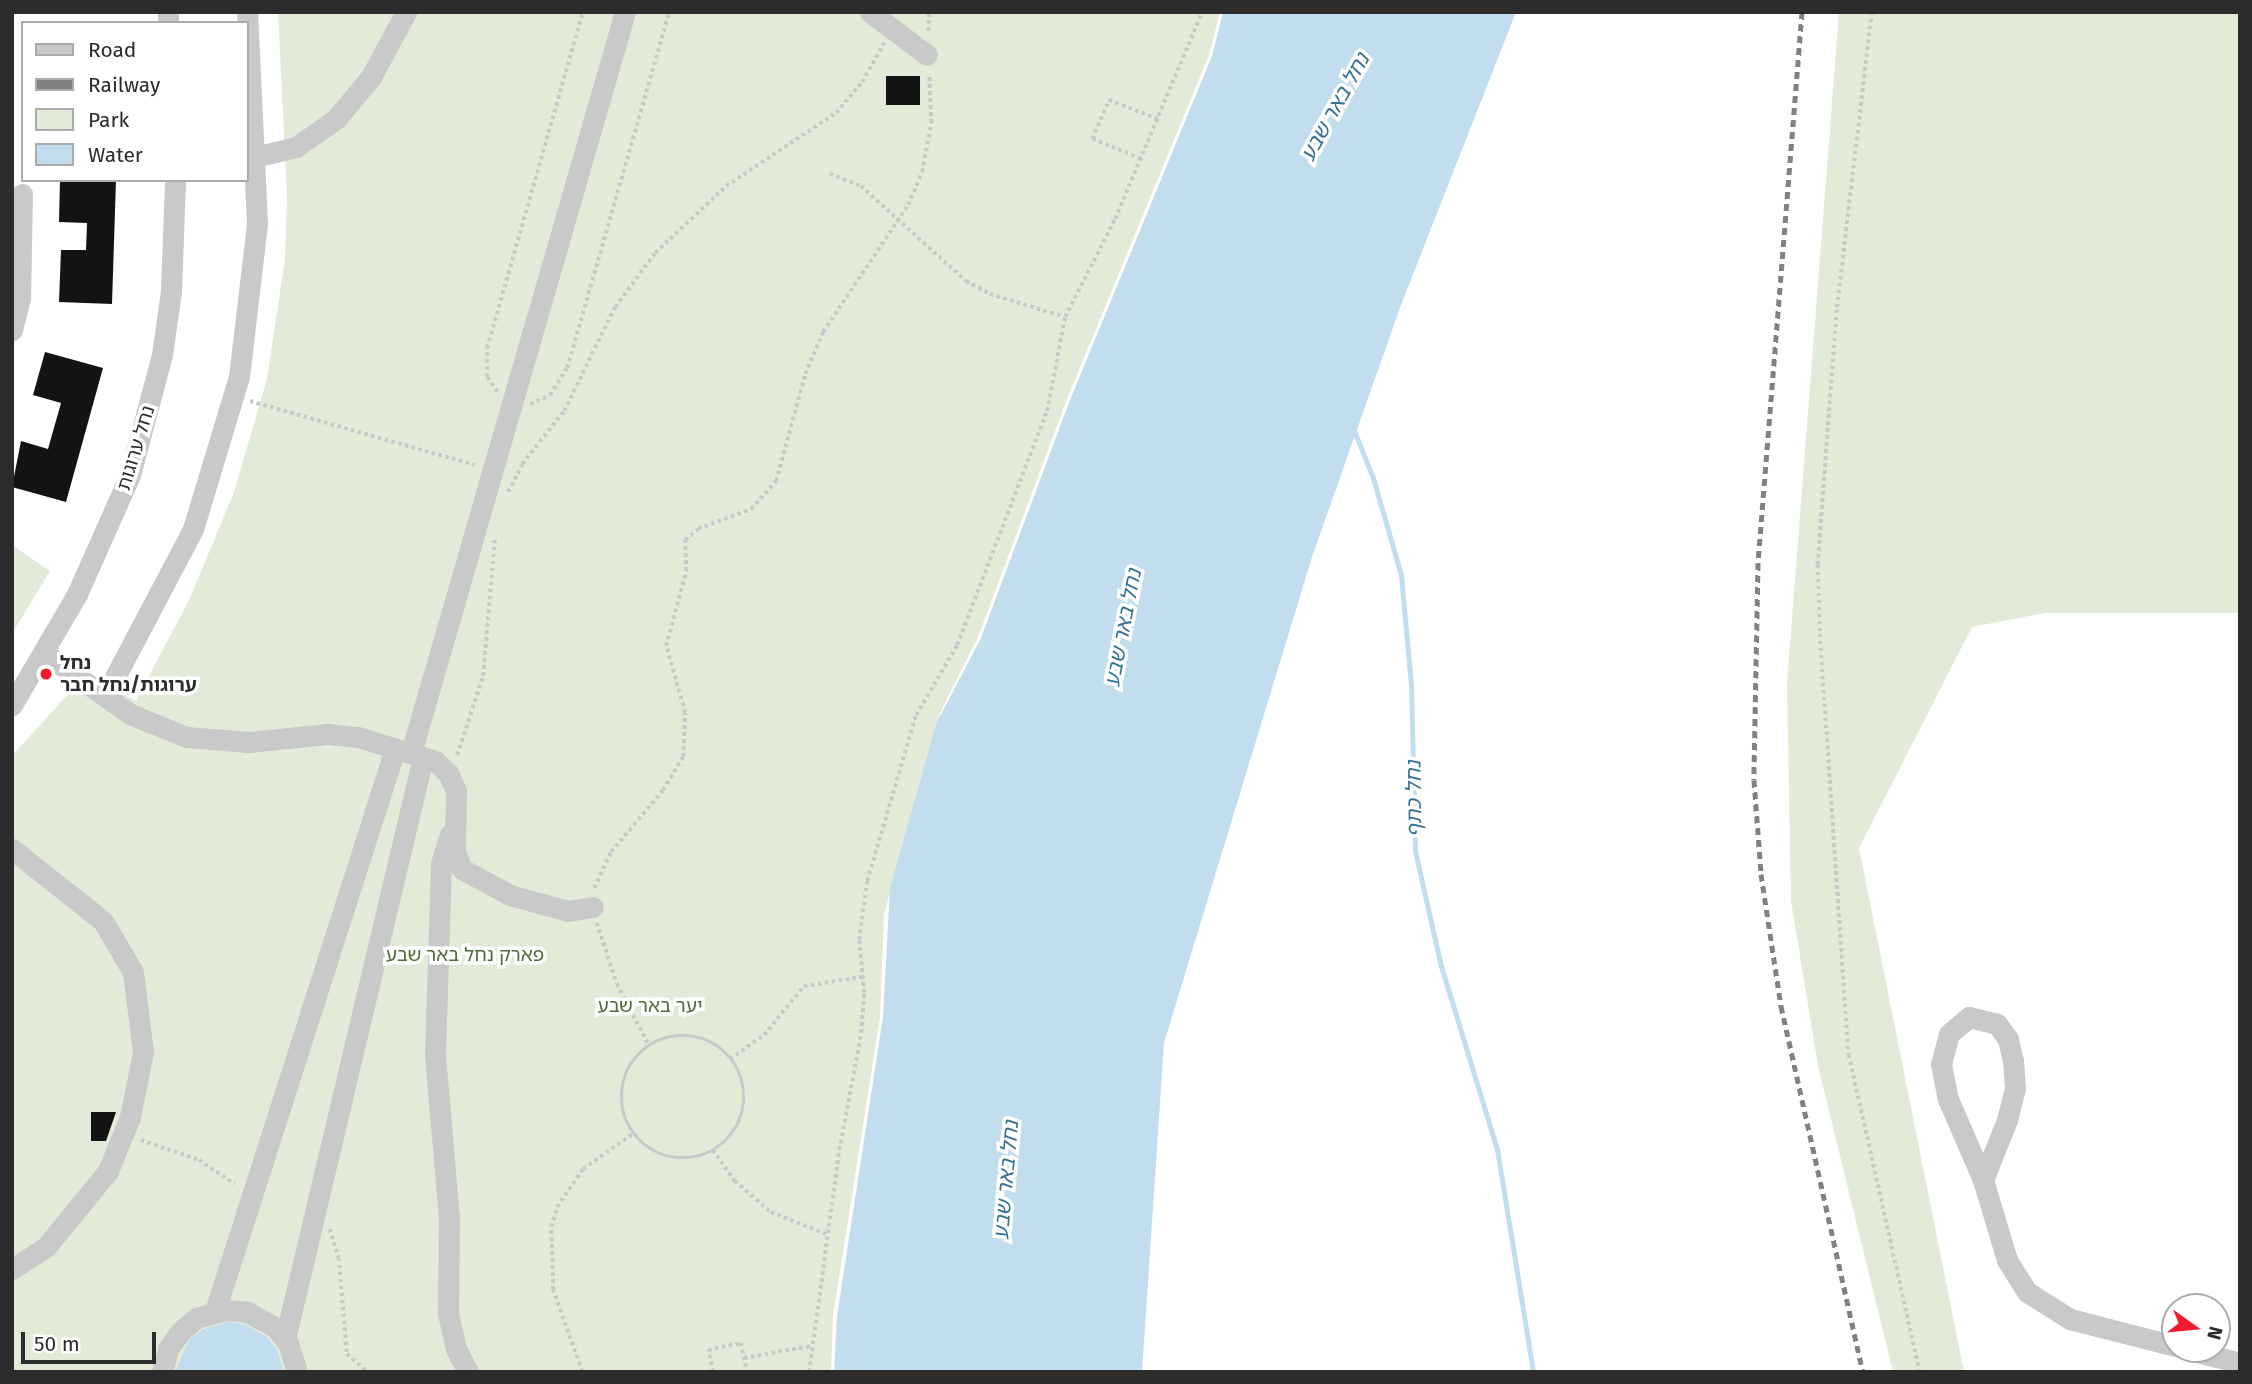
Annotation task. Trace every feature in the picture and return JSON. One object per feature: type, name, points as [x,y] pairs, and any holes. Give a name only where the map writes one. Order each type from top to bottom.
[{"type":"street","points":[[251,158],[296,147],[336,119],[371,77],[406,12]]},
{"type":"street","points":[[215,1311],[252,1196],[410,753],[625,12]]},
{"type":"street","points":[[870,12],[927,55]]},
{"type":"street","points":[[115,677],[193,529],[235,397],[254,275],[248,48]]},
{"type":"street","name":"נחל ערוגות","points":[[14,698],[45,654],[108,531],[148,415],[171,291],[175,182]]},
{"type":"street","points":[[12,330],[22,194]]},
{"type":"street","points":[[45,654],[130,714],[186,737],[249,742],[328,734],[410,753],[448,773],[456,792],[456,851],[462,869],[478,882],[568,911],[593,907]]},
{"type":"street","points":[[285,1339],[316,1209],[410,753]]},
{"type":"street","points":[[456,808],[442,864],[435,1055],[449,1217],[448,1314],[456,1349],[468,1372]]},
{"type":"street","points":[[12,849],[103,921],[133,972],[143,1052],[122,1135],[108,1171],[79,1210],[46,1247],[12,1269]]},
{"type":"street","points":[[1983,1180],[2007,1120],[2015,1088],[2013,1061],[2008,1039],[1997,1024],[1969,1017],[1949,1034],[1941,1064],[1948,1099],[1983,1180],[2007,1260],[2027,1292],[2070,1319],[2161,1342]]},
{"type":"street","points":[[162,1372],[168,1349],[180,1332],[215,1311],[258,1315],[285,1339],[297,1372]]},
{"type":"path","points":[[583,12],[487,348],[487,377],[493,389],[512,402],[539,402],[550,396],[567,368],[669,12]]},
{"type":"path","points":[[650,1047],[617,984],[593,907],[594,883],[608,857],[663,790],[683,757],[685,713],[666,646],[686,572],[685,540],[698,529],[751,509],[770,492],[786,459],[806,374],[823,332],[916,188],[928,147],[929,12]]},
{"type":"path","points":[[809,1372],[827,1234],[861,1033],[862,977],[859,940],[867,881],[916,715],[957,645],[1047,411],[1065,317],[1141,159],[1202,12]]},
{"type":"path","points":[[1872,12],[1837,310],[1818,565],[1820,634],[1849,1055],[1920,1372]]},
{"type":"path","points":[[504,503],[522,464],[564,411],[615,307],[655,253],[726,186],[836,113],[862,82],[890,29]]},
{"type":"path","points":[[1141,159],[1092,139],[1110,100],[1158,119]]},
{"type":"path","points":[[830,174],[861,186],[966,281],[990,294],[1065,317]]},
{"type":"path","points":[[235,397],[493,470]]},
{"type":"path","points":[[448,773],[480,691],[496,534]]},
{"type":"path","points":[[730,1059],[764,1035],[804,986],[862,977]]},
{"type":"path","points":[[689,1037],[708,1042],[730,1059],[743,1084],[742,1113],[728,1139],[713,1150],[696,1157],[667,1157],[649,1149],[634,1133],[623,1111],[624,1082],[632,1064],[650,1047],[670,1038],[689,1037]]},
{"type":"path","points":[[582,1372],[553,1290],[551,1227],[557,1207],[583,1169],[634,1133]]},
{"type":"path","points":[[122,1135],[199,1160],[252,1196]]},
{"type":"path","points":[[713,1150],[735,1181],[771,1212],[827,1234]]},
{"type":"path","points":[[316,1209],[334,1234],[339,1258],[347,1354],[368,1372]]},
{"type":"path","points":[[713,1372],[708,1350],[741,1343],[747,1372]]},
{"type":"path","points":[[744,1358],[812,1346]]},
{"type":"green space","name":"פארק נחל באר שבע","points":[[278,12],[1220,12],[1209,55],[1067,399],[978,637],[942,709],[921,777],[884,915],[880,1017],[833,1316],[831,1372],[12,1372],[12,756],[69,693],[80,669],[136,701],[190,598],[234,492],[267,379],[285,259],[287,196]]},
{"type":"green space","points":[[1839,12],[2240,12],[2240,613],[2045,613],[1972,627],[1859,848],[1964,1372],[1893,1372],[1818,1066],[1791,901],[1787,683]]},
{"type":"green space","points":[[12,545],[50,571],[12,634]]},
{"type":"water","name":"נחל באר שבע","points":[[1223,12],[1516,12],[1401,305],[1312,557],[1164,1043],[1142,1372],[834,1372],[837,1316],[883,1017],[890,888],[936,724],[981,638],[1070,400],[1212,56]]},
{"type":"water","points":[[226,1322],[244,1324],[267,1337],[277,1350],[284,1372],[175,1372],[189,1340],[202,1330]]},
{"type":"building","points":[[886,76],[920,76],[920,105],[886,105]]},
{"type":"building","points":[[60,182],[116,182],[112,304],[59,302],[61,250],[86,250],[87,223],[59,222]]},
{"type":"building","points":[[45,352],[103,368],[66,502],[12,487],[21,441],[48,449],[61,403],[33,395]]},
{"type":"building","points":[[91,1112],[116,1112],[106,1141],[91,1141]]},
{"type":"waterway","name":"נחל כתף","points":[[1353,428],[1373,478],[1401,575],[1411,684],[1415,851],[1441,966],[1497,1149],[1533,1372]]},
{"type":"railway","points":[[1802,12],[1758,563],[1754,780],[1761,874],[1781,1006],[1863,1372]]},
{"type":"place","name":"נחל ערוגות/נחל חבר","points":[[46,674]]},
{"type":"park label","name":"יער באר שבע","points":[[650,1006]]}]
